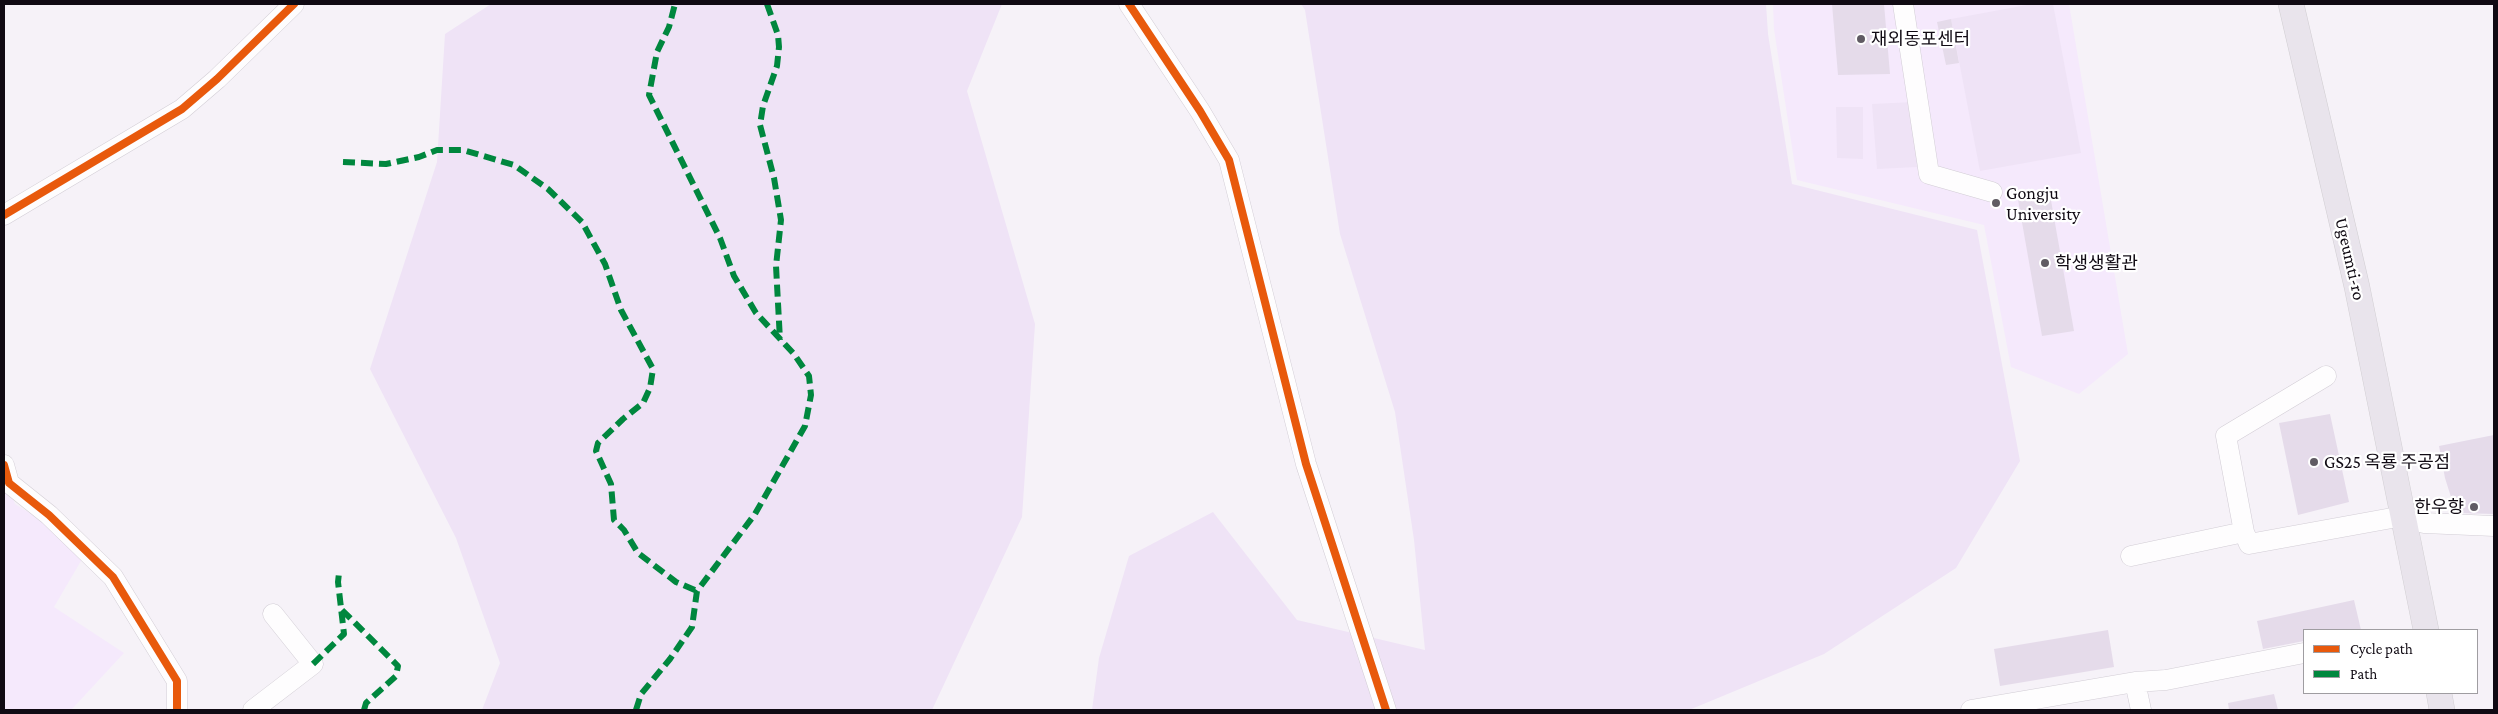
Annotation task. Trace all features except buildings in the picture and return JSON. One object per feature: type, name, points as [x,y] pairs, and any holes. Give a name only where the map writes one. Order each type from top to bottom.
[{"type":"main road","name":"Ugeumti-ro","points":[[2291,4],[2357,287],[2426,629]]},
{"type":"main road","points":[[2438,694],[2442,710]]},
{"type":"street","points":[[4,215],[182,109],[217,79],[294,4]]},
{"type":"street","points":[[1129,4],[1200,111],[1229,160],[1306,464],[1386,710]]},
{"type":"street","points":[[1904,4],[1929,174],[1992,192]]},
{"type":"street","points":[[2326,376],[2226,436],[2244,532],[2249,544],[2403,516],[2424,523],[2494,526]]},
{"type":"street","points":[[4,465],[9,483],[49,515],[113,577],[177,681],[177,710]]},
{"type":"street","points":[[2131,556],[2244,532]]},
{"type":"street","points":[[253,710],[313,664],[273,614]]},
{"type":"street","points":[[1971,710],[2135,682],[2166,680],[2303,653]]},
{"type":"street","points":[[2135,682],[2141,710]]},
{"type":"shaded area","points":[[491,4],[1002,4],[967,91],[1035,324],[1022,517],[932,710],[482,710],[500,663],[456,538],[370,369],[437,162],[445,34]]},
{"type":"shaded area","points":[[1301,4],[1766,4],[1768,34],[1792,184],[1977,230],[2020,461],[1956,568],[1824,654],[1689,710],[1092,710],[1099,658],[1129,556],[1213,512],[1297,620],[1425,650],[1414,540],[1395,412],[1340,234],[1305,10]]},
{"type":"shaded area","name":"Gongju University","points":[[1773,4],[2069,4],[2128,354],[2079,394],[2011,367],[1984,225],[1797,180],[1774,29]]},
{"type":"shaded area","points":[[2032,4],[2053,4],[2081,153],[1980,171],[1951,19]]},
{"type":"shaded area","points":[[1913,102],[1917,167],[1877,169],[1872,104]]},
{"type":"shaded area","points":[[1836,107],[1863,107],[1863,159],[1837,158]]},
{"type":"shaded area","points":[[4,473],[15,504],[88,549],[54,607],[124,653],[71,710],[4,710]]},
{"type":"marked path","points":[[636,710],[641,694],[670,659],[692,627],[697,591],[755,514],[805,426],[811,395],[809,376],[794,354],[756,313],[734,276],[720,238],[649,95],[657,52],[669,27],[675,4]]},
{"type":"marked path","points":[[767,4],[778,35],[779,47],[777,66],[763,106],[760,125],[774,178],[781,220],[776,266],[780,340]]},
{"type":"marked path","points":[[343,162],[386,164],[419,157],[437,150],[463,150],[514,165],[548,189],[582,222],[605,264],[621,310],[653,369],[650,388],[643,403],[598,443],[596,451],[611,484],[614,520],[624,530],[638,553],[676,582],[697,591]]},
{"type":"marked path","points":[[313,664],[344,634],[338,582],[339,573]]},
{"type":"marked path","points":[[342,610],[398,666],[396,676],[366,703],[364,710]]},
{"type":"cycle path","points":[[4,215],[182,109],[217,79],[294,4]]},
{"type":"cycle path","points":[[1129,4],[1200,111],[1229,160],[1306,464],[1386,710]]},
{"type":"cycle path","points":[[4,465],[9,483],[49,515],[113,577],[177,681],[177,710]]},
{"type":"place","name":"재외동포센터","points":[[1861,39]]},
{"type":"place","name":"Gongju University","points":[[1996,203]]},
{"type":"place","name":"학생생활관","points":[[2045,263]]},
{"type":"place","name":"GS25 옥룡 주공점","points":[[2314,462]]},
{"type":"place","name":"한우향","points":[[2474,507]]}]
